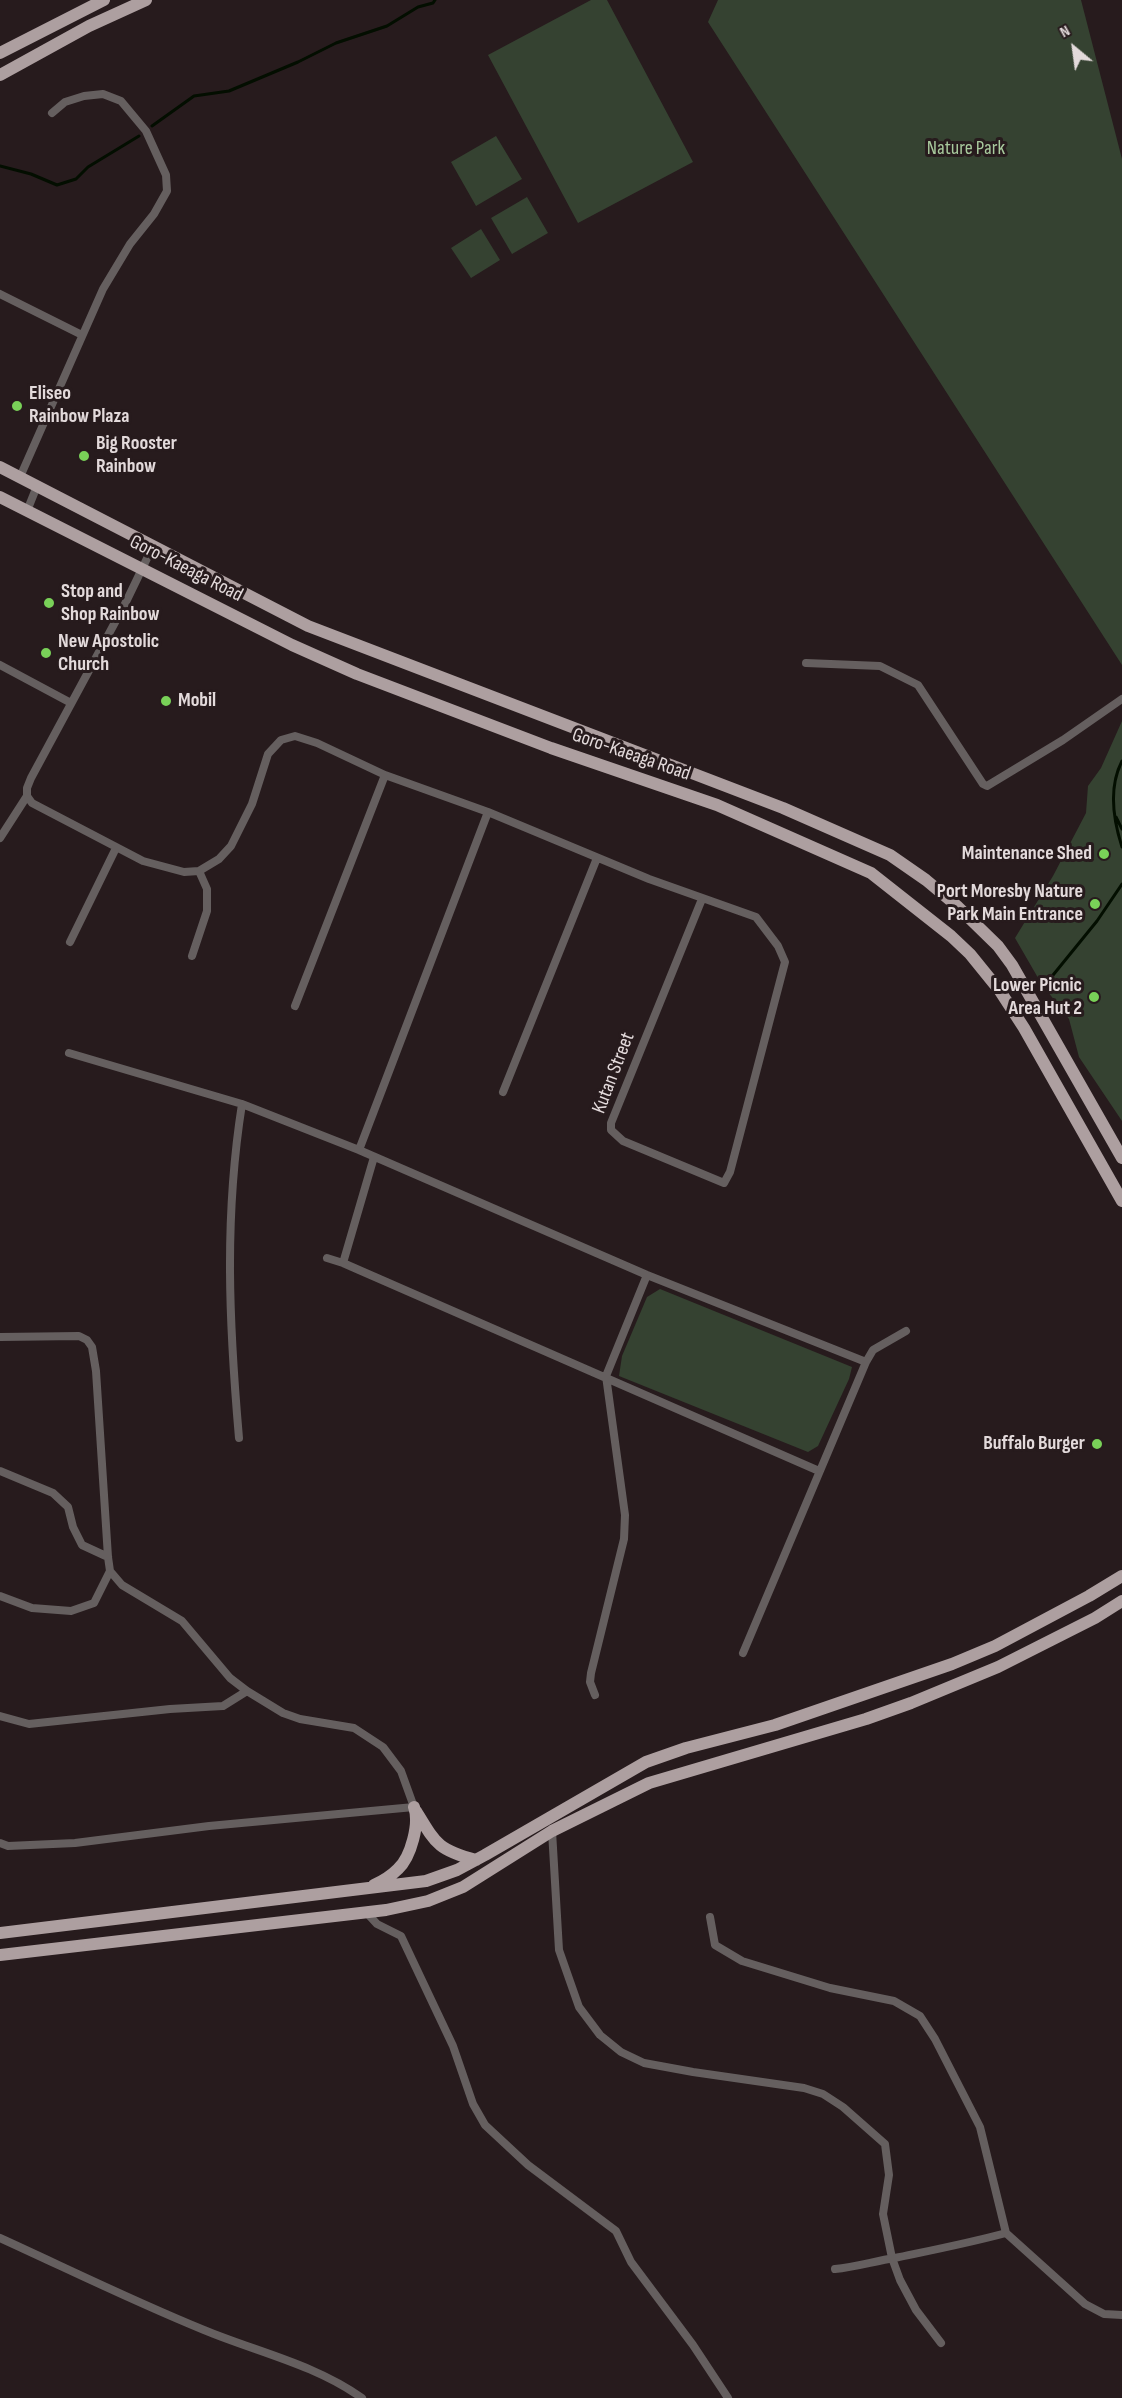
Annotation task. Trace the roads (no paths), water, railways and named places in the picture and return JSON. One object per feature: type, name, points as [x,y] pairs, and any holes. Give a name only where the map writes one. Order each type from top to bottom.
[{"type":"main road","points":[[0,53],[104,0]]},
{"type":"main road","points":[[0,75],[89,26],[146,0]]},
{"type":"main road","name":"Goro-Kaeaga Road","points":[[0,467],[308,626],[783,808],[890,855],[926,880],[957,906],[1005,955],[1122,1158]]},
{"type":"main road","name":"Goro-Kaeaga Road","points":[[0,497],[292,645],[357,674],[551,748],[717,805],[871,873],[951,936],[970,954],[1000,991],[1024,1028],[1122,1202]]},
{"type":"main road","points":[[0,1933],[426,1881],[457,1870],[476,1860],[646,1762],[686,1748],[775,1725],[900,1684],[952,1664],[995,1646],[1122,1576]]},
{"type":"main road","points":[[0,1955],[366,1912],[428,1901],[447,1894],[552,1831],[663,1778],[866,1719],[912,1703],[998,1667],[1095,1618],[1122,1601]]},
{"type":"main road","points":[[414,1807],[431,1837],[439,1846],[451,1854],[476,1860]]},
{"type":"main road","points":[[365,1890],[390,1876],[404,1861],[417,1818],[414,1807]]},
{"type":"street","points":[[20,477],[102,289],[130,244],[154,214],[167,190],[166,175],[146,131],[121,101],[103,94],[84,96],[65,102],[52,113]]},
{"type":"street","points":[[0,294],[82,335]]},
{"type":"street","points":[[27,511],[37,486]]},
{"type":"street","points":[[153,546],[31,778],[26,791],[32,803],[116,848],[156,866],[184,872],[199,871],[219,859],[231,846],[252,804],[268,754],[285,738],[295,736],[385,775],[488,812],[702,899]]},
{"type":"street","points":[[806,663],[880,666],[918,685],[983,784],[987,786],[1063,740],[1122,699]]},
{"type":"street","points":[[0,665],[71,703]]},
{"type":"street","points":[[295,1006],[385,775]]},
{"type":"street","points":[[0,838],[27,796]]},
{"type":"street","points":[[359,1150],[488,812]]},
{"type":"street","points":[[70,942],[116,848]]},
{"type":"street","points":[[503,1092],[597,858]]},
{"type":"street","points":[[192,956],[207,911],[207,889],[199,871]]},
{"type":"street","name":"Kutan Street","points":[[702,899],[756,917],[778,946],[785,962],[730,1172],[724,1183],[623,1141],[611,1130],[611,1123],[702,899]]},
{"type":"street","points":[[69,1053],[242,1104],[359,1150],[646,1275],[866,1362]]},
{"type":"street","points":[[239,1438],[230,1342],[228,1252],[233,1178],[242,1104]]},
{"type":"street","points":[[343,1263],[374,1157]]},
{"type":"street","points":[[327,1258],[606,1376],[819,1471]]},
{"type":"street","points":[[595,1695],[590,1682],[591,1673],[624,1539],[623,1498],[606,1376],[646,1275]]},
{"type":"street","points":[[743,1653],[866,1362],[873,1350],[906,1331]]},
{"type":"street","points":[[0,1337],[22,1339],[76,1335],[87,1340],[92,1347],[96,1371],[108,1557],[110,1571],[122,1585],[130,1592],[182,1621],[230,1678],[247,1691],[291,1716],[354,1728],[370,1736],[393,1757],[401,1771],[414,1807],[209,1826],[75,1843],[8,1846],[0,1843]]},
{"type":"street","points":[[0,1471],[53,1493],[68,1508],[73,1527],[82,1545],[108,1557]]},
{"type":"street","points":[[0,1596],[32,1608],[71,1611],[94,1603],[110,1571]]},
{"type":"street","points":[[0,1716],[29,1724],[223,1706],[247,1691]]},
{"type":"street","points":[[552,1831],[559,1950],[579,2007],[600,2035],[621,2052],[644,2063],[804,2088],[823,2094],[843,2107],[885,2144],[890,2175],[883,2214],[892,2258],[900,2280],[916,2310],[941,2343]]},
{"type":"street","points":[[366,1912],[377,1924],[400,1936],[453,2046],[473,2104],[485,2125],[528,2165],[616,2231],[631,2262],[693,2345],[728,2398]]},
{"type":"street","points":[[710,1917],[715,1945],[742,1961],[830,1988],[894,2001],[920,2016],[935,2039],[980,2127],[1006,2233],[1085,2304],[1104,2314],[1122,2315]]},
{"type":"street","points":[[835,2269],[860,2267],[892,2258],[953,2248],[1006,2233]]},
{"type":"street","points":[[0,2238],[203,2330],[312,2369],[341,2383],[362,2398]]},
{"type":"waterway","points":[[152,126],[194,96],[229,91],[336,43],[387,26],[418,7],[433,3],[435,0]]},
{"type":"waterway","points":[[0,166],[31,174],[57,185],[76,179],[88,167],[139,136]]},
{"type":"waterway","points":[[1122,761],[1113,793],[1116,826],[1122,847]]},
{"type":"waterway","points":[[1116,817],[1122,829]]},
{"type":"waterway","points":[[1049,980],[1097,921],[1122,884]]},
{"type":"place","name":"Eliseo Rainbow Plaza","points":[[17,406]]},
{"type":"place","name":"Big Rooster Rainbow","points":[[84,456]]},
{"type":"place","name":"Stop and Shop Rainbow","points":[[49,603]]},
{"type":"place","name":"New Apostolic Church","points":[[46,653]]},
{"type":"place","name":"Mobil","points":[[166,701]]},
{"type":"place","name":"Maintenance Shed","points":[[1104,854]]},
{"type":"place","name":"Port Moresby Nature Park Main Entrance","points":[[1095,904]]},
{"type":"place","name":"Lower Picnic Area Hut 2","points":[[1094,997]]},
{"type":"place","name":"Buffalo Burger","points":[[1097,1444]]},
{"type":"park label","name":"Nature Park","points":[[966,149]]}]
